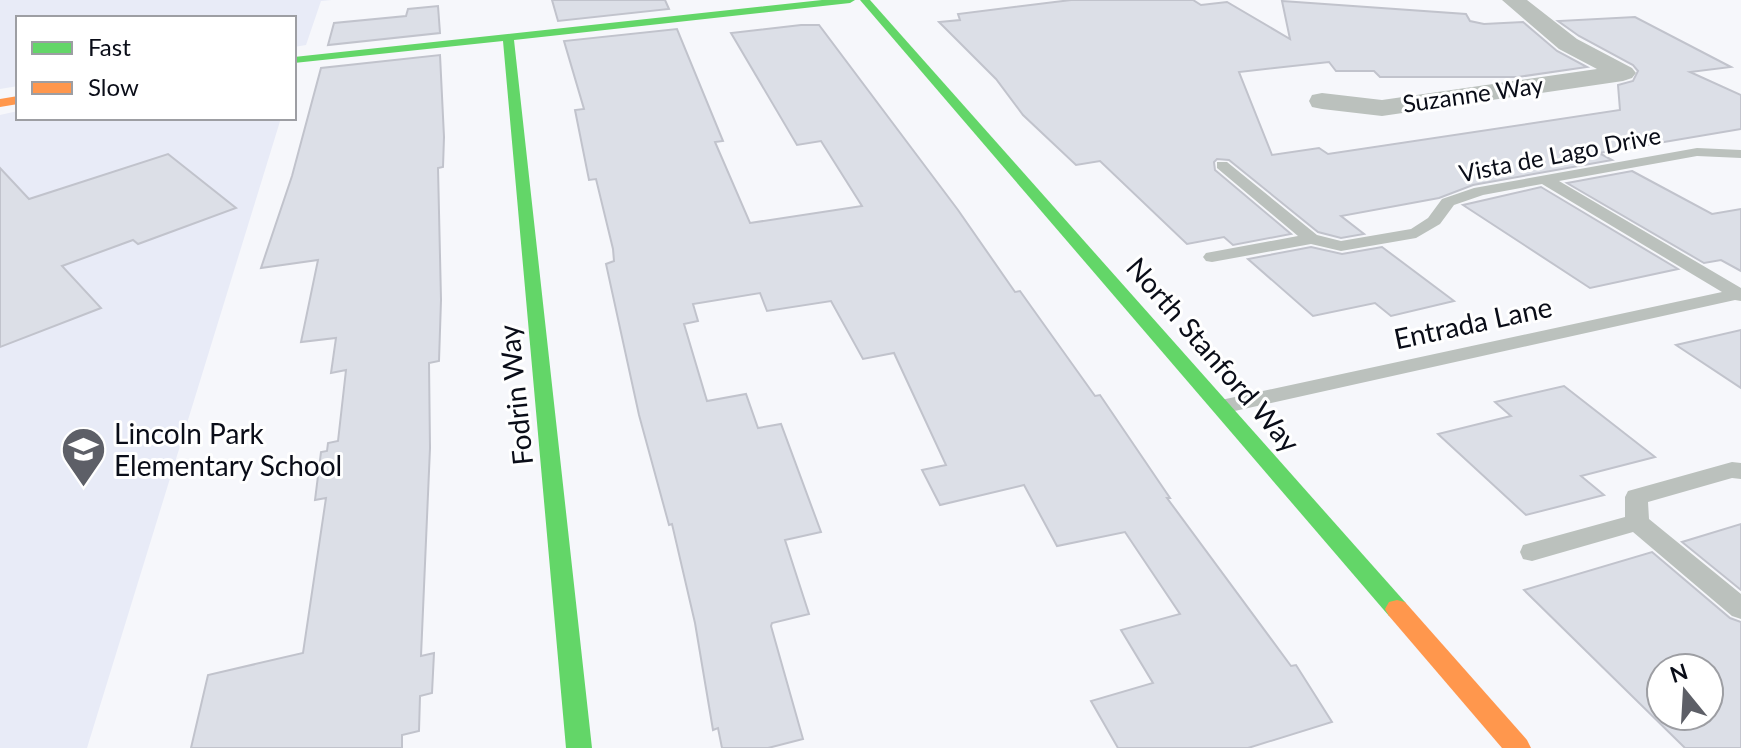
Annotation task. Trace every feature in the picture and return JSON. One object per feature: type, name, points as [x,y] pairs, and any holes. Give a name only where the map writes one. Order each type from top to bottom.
[{"type":"street","points":[[296,60],[850,0]]},
{"type":"street","name":"North Stanford Way","points":[[865,0],[1518,748]]},
{"type":"street","name":"Suzanne Way","points":[[1322,101],[1382,108],[1623,73],[1568,44],[1513,0]]},
{"type":"street","name":"Fodrin Way","points":[[508,37],[579,748]]},
{"type":"lane","name":"Vista de Lago Drive","points":[[1212,257],[1311,239],[1341,246],[1416,233],[1434,221],[1448,202],[1480,191],[1697,152],[1741,154]]},
{"type":"lane","points":[[1222,165],[1311,239]]},
{"type":"lane","points":[[1544,179],[1739,295]]},
{"type":"lane","name":"Entrada Lane","points":[[1221,407],[1739,295]]},
{"type":"lane","points":[[1741,471],[1732,470],[1636,497],[1637,522],[1741,609]]},
{"type":"lane","points":[[1532,552],[1637,522]]},
{"type":"shaded area","points":[[0,0],[332,0],[321,1],[306,45],[296,47],[296,16],[16,16],[16,86],[0,89]]},
{"type":"shaded area","name":"Lincoln Park Elementary School","points":[[16,111],[16,120],[280,120],[87,748],[0,748],[0,115]]},
{"type":"building","points":[[552,0],[665,0],[669,9],[558,21]]},
{"type":"building","points":[[1071,0],[1193,0],[1201,5],[1227,2],[1290,39],[1282,1],[1466,14],[1470,21],[1484,24],[1523,22],[1557,51],[1587,67],[1518,77],[1380,77],[1374,71],[1336,71],[1329,62],[1239,72],[1272,155],[1319,148],[1328,154],[1620,110],[1618,85],[1633,81],[1638,71],[1633,65],[1558,21],[1635,17],[1731,67],[1690,72],[1741,95],[1741,129],[1599,153],[1612,160],[1473,185],[1439,198],[1341,216],[1364,234],[1341,238],[1318,232],[1229,160],[1217,159],[1214,162],[1215,170],[1291,234],[1233,245],[1224,237],[1187,244],[1100,161],[1076,165],[1023,115],[996,79],[939,22],[960,20],[958,14]]},
{"type":"building","points":[[438,6],[440,33],[328,45],[334,23],[406,16],[408,9]]},
{"type":"building","points":[[819,25],[958,210],[1015,292],[1020,291],[1095,396],[1100,395],[1170,498],[1167,498],[1291,666],[1296,665],[1332,722],[1248,748],[1118,748],[1091,701],[1153,683],[1121,630],[1180,614],[1125,532],[1057,546],[1024,485],[940,505],[922,470],[946,465],[894,353],[863,359],[831,301],[767,311],[760,293],[693,304],[698,321],[684,324],[707,401],[746,394],[758,428],[781,424],[821,532],[785,540],[809,614],[772,623],[771,626],[803,739],[768,748],[722,748],[718,728],[713,730],[695,623],[672,524],[669,525],[639,415],[606,264],[614,261],[613,249],[596,179],[589,180],[575,110],[584,109],[564,41],[677,29],[723,141],[715,142],[750,223],[862,206],[821,141],[797,145],[731,33]]},
{"type":"building","points":[[440,55],[444,137],[443,167],[438,168],[441,300],[439,361],[429,363],[430,448],[421,656],[434,653],[432,693],[420,696],[419,731],[402,735],[402,748],[191,748],[208,675],[303,653],[326,498],[315,500],[321,452],[327,451],[328,443],[338,441],[346,370],[331,373],[336,338],[301,342],[318,260],[261,268],[292,176],[321,68]]},
{"type":"building","points":[[168,154],[236,208],[138,244],[133,240],[62,266],[101,308],[0,347],[0,168],[29,199]]},
{"type":"building","points":[[1632,171],[1712,214],[1741,209],[1741,271],[1721,260],[1704,263],[1567,183]]},
{"type":"building","points":[[1541,187],[1678,269],[1590,288],[1463,205]]},
{"type":"building","points":[[1311,247],[1342,254],[1382,247],[1454,301],[1391,316],[1375,303],[1313,316],[1248,259]]},
{"type":"building","points":[[1741,330],[1741,388],[1676,345]]},
{"type":"building","points":[[1564,386],[1655,457],[1581,476],[1604,495],[1526,515],[1438,434],[1511,416],[1495,402]]},
{"type":"building","points":[[1741,524],[1741,590],[1682,542]]},
{"type":"building","points":[[1652,552],[1730,618],[1741,622],[1741,748],[1685,748],[1669,732],[1725,732],[1725,652],[1645,652],[1645,709],[1524,590]]},
{"type":"traffic: fast","points":[[296,60],[850,0]]},
{"type":"traffic: fast","points":[[865,0],[1397,609]]},
{"type":"traffic: fast","points":[[508,37],[579,748]]},
{"type":"traffic: slow","points":[[0,103],[16,100]]},
{"type":"traffic: slow","points":[[1397,609],[1518,748]]},
{"type":"place","name":"Lincoln Park Elementary School","points":[[83,489]]}]
